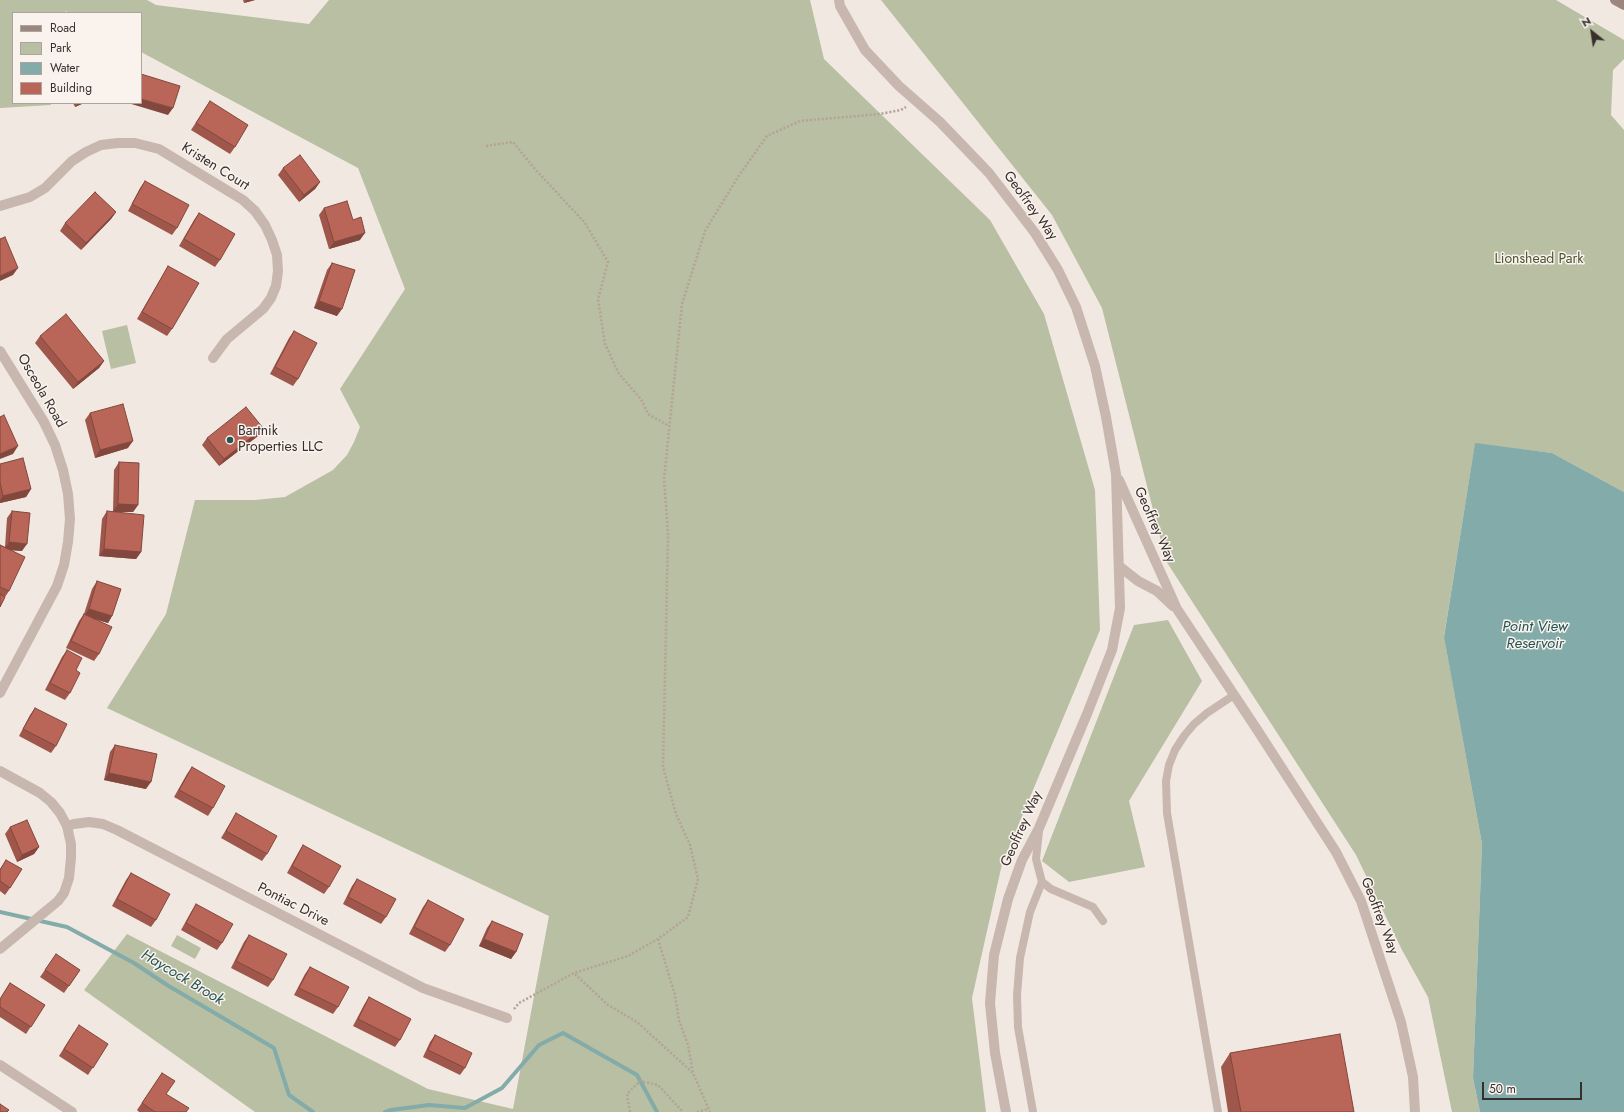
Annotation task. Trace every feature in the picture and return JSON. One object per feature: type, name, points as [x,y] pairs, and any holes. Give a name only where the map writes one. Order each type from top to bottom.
[{"type":"main road","points":[[1615,0],[1624,5]]},
{"type":"street","name":"Geoffrey Way","points":[[839,0],[840,6],[865,50],[899,86],[940,122],[989,173],[1035,233],[1058,270],[1076,307],[1095,366],[1116,474],[1120,608],[1112,650],[1039,828],[1022,860],[1008,899],[994,955],[990,1003],[995,1053],[1006,1112]]},
{"type":"street","name":"Kristen Court","points":[[0,206],[30,197],[45,188],[72,161],[86,152],[101,145],[118,143],[136,143],[159,149],[244,200],[255,211],[265,225],[272,240],[277,255],[278,271],[276,286],[271,298],[263,309],[227,339],[213,358]]},
{"type":"street","name":"Osceola Road","points":[[0,351],[44,422],[55,445],[63,470],[68,494],[70,519],[64,565],[57,586],[0,693]]},
{"type":"street","name":"Geoffrey Way","points":[[1116,474],[1177,609],[1336,852],[1360,901],[1401,1022],[1413,1077],[1415,1112]]},
{"type":"street","name":"Geoffrey Way","points":[[1119,566],[1138,581],[1157,591],[1177,609]]},
{"type":"street","points":[[0,771],[40,792],[51,802],[60,813],[67,826],[71,850],[69,878],[64,893],[47,911],[0,949]]},
{"type":"street","name":"Pontiac Drive","points":[[67,826],[89,822],[103,824],[117,830],[423,988],[507,1018]]},
{"type":"street","points":[[0,1065],[72,1112]]},
{"type":"lane","points":[[1218,1112],[1167,813],[1166,780],[1169,765],[1175,750],[1184,736],[1194,724],[1207,713],[1234,695]]},
{"type":"lane","points":[[1033,1112],[1018,1027],[1017,995],[1020,958],[1030,912],[1042,882],[1036,859],[1039,828]]},
{"type":"lane","points":[[1042,882],[1051,889],[1093,907],[1103,921]]},
{"type":"path","points":[[507,1018],[519,1003],[574,973],[628,956],[658,939],[688,918],[698,879],[690,845],[676,814],[663,767],[668,534],[664,479],[682,304],[705,230],[738,177],[767,136],[800,121],[880,114],[901,110],[914,100]]},
{"type":"path","points":[[486,146],[513,142],[534,168],[585,223],[608,262],[598,299],[605,344],[619,374],[641,399],[648,414],[669,426]]},
{"type":"path","points":[[658,939],[675,995],[679,1020],[688,1045],[693,1073],[709,1110],[697,1112]]},
{"type":"path","points":[[574,973],[608,1005],[637,1022],[693,1073]]},
{"type":"path","points":[[630,1112],[627,1094],[640,1081],[658,1085],[683,1112]]},
{"type":"green space","points":[[0,0],[147,0],[156,5],[309,24],[329,0],[810,0],[824,59],[990,220],[1044,314],[1095,490],[1100,630],[1002,864],[972,998],[986,1112],[255,1112],[84,990],[127,934],[428,1089],[513,1109],[549,916],[107,708],[166,614],[195,500],[255,500],[285,497],[333,470],[347,455],[354,442],[360,427],[340,389],[405,289],[358,168],[142,53],[142,12],[12,12],[12,104],[51,105],[0,108]]},
{"type":"green space","name":"Lionshead Park","points":[[881,0],[1556,0],[1624,40],[1624,59],[1613,70],[1611,115],[1624,130],[1624,492],[1552,453],[1475,444],[1444,636],[1482,844],[1473,1078],[1480,1112],[1452,1112],[1428,997],[1402,950],[1356,855],[1166,561],[1102,308],[1052,215]]},
{"type":"green space","points":[[127,325],[136,363],[111,369],[102,331]]},
{"type":"green space","points":[[1168,620],[1202,681],[1129,801],[1145,867],[1069,882],[1042,861],[1134,625]]},
{"type":"green space","points":[[177,935],[201,948],[195,959],[171,946]]},
{"type":"water","name":"Point View Reservoir","points":[[1475,443],[1552,453],[1624,492],[1624,1112],[1480,1112],[1473,1078],[1482,844],[1444,637]]},
{"type":"building","points":[[142,74],[180,86],[173,108],[142,99]]},
{"type":"building","points":[[210,101],[248,125],[235,147],[196,123]]},
{"type":"building","points":[[300,155],[320,182],[304,195],[283,168]]},
{"type":"building","points":[[145,181],[189,205],[177,228],[132,204]]},
{"type":"building","points":[[95,192],[116,212],[86,243],[65,223]]},
{"type":"building","points":[[347,201],[353,220],[361,217],[365,233],[334,242],[324,208]]},
{"type":"building","points":[[199,213],[235,234],[220,260],[184,239]]},
{"type":"building","points":[[5,237],[18,268],[0,276],[0,239]]},
{"type":"building","points":[[332,263],[355,270],[342,309],[319,301]]},
{"type":"building","points":[[168,266],[199,283],[172,329],[142,312]]},
{"type":"building","points":[[66,314],[104,361],[78,382],[40,336]]},
{"type":"building","points":[[294,331],[317,343],[298,379],[275,367]]},
{"type":"building","points":[[123,404],[133,441],[100,450],[90,413]]},
{"type":"building","name":"Bartnik Properties LLC","points":[[246,407],[263,428],[224,459],[207,438]]},
{"type":"building","points":[[4,415],[18,446],[0,454],[0,417]]},
{"type":"building","points":[[23,458],[31,489],[3,496],[0,482],[0,464]]},
{"type":"building","points":[[119,462],[139,463],[138,505],[118,504]]},
{"type":"building","points":[[12,511],[30,513],[27,544],[9,542]]},
{"type":"building","points":[[107,511],[144,515],[141,552],[104,549]]},
{"type":"building","points":[[0,545],[25,557],[9,591],[0,587]]},
{"type":"building","points":[[97,581],[121,589],[112,616],[89,609]]},
{"type":"building","points":[[0,594],[5,597],[0,607]]},
{"type":"building","points":[[84,614],[112,627],[99,654],[71,641]]},
{"type":"building","points":[[67,650],[82,658],[76,670],[80,673],[70,693],[50,683]]},
{"type":"building","points":[[35,708],[67,724],[56,746],[23,729]]},
{"type":"building","points":[[115,745],[157,754],[151,782],[109,773]]},
{"type":"building","points":[[192,767],[225,786],[213,808],[179,790]]},
{"type":"building","points":[[236,813],[277,836],[267,854],[226,831]]},
{"type":"building","points":[[27,820],[39,847],[22,855],[10,827]]},
{"type":"building","points":[[303,845],[341,866],[329,887],[292,866]]},
{"type":"building","points":[[6,860],[22,869],[10,888],[0,881],[0,870]]},
{"type":"building","points":[[131,873],[170,894],[156,920],[117,899]]},
{"type":"building","points":[[357,879],[396,899],[386,917],[348,897]]},
{"type":"building","points":[[428,900],[464,919],[450,945],[414,927]]},
{"type":"building","points":[[196,904],[233,924],[222,943],[186,923]]},
{"type":"building","points":[[492,921],[523,934],[516,952],[484,939]]},
{"type":"building","points":[[249,935],[287,954],[273,980],[236,961]]},
{"type":"building","points":[[56,954],[80,970],[69,986],[45,970]]},
{"type":"building","points":[[310,967],[349,987],[338,1007],[299,988]]},
{"type":"building","points":[[10,983],[45,1005],[31,1027],[0,1007],[0,999]]},
{"type":"building","points":[[369,997],[411,1019],[400,1040],[358,1019]]},
{"type":"building","points":[[79,1025],[108,1044],[93,1068],[64,1049]]},
{"type":"building","points":[[1340,1034],[1354,1112],[1241,1112],[1230,1053]]},
{"type":"building","points":[[435,1035],[472,1053],[465,1068],[428,1050]]},
{"type":"building","points":[[162,1073],[175,1081],[166,1094],[189,1108],[186,1112],[155,1112],[142,1103]]},
{"type":"building","points":[[0,1104],[9,1110],[7,1112],[0,1112]]},
{"type":"waterway","name":"Haycock Brook","points":[[0,912],[67,927],[134,963],[167,985],[274,1048],[289,1095],[313,1112]]},
{"type":"waterway","name":"Haycock Brook","points":[[385,1112],[429,1105],[465,1108],[502,1088],[539,1045],[563,1033],[637,1075],[657,1112]]},
{"type":"place","name":"Bartnik Properties LLC","points":[[230,440]]}]
